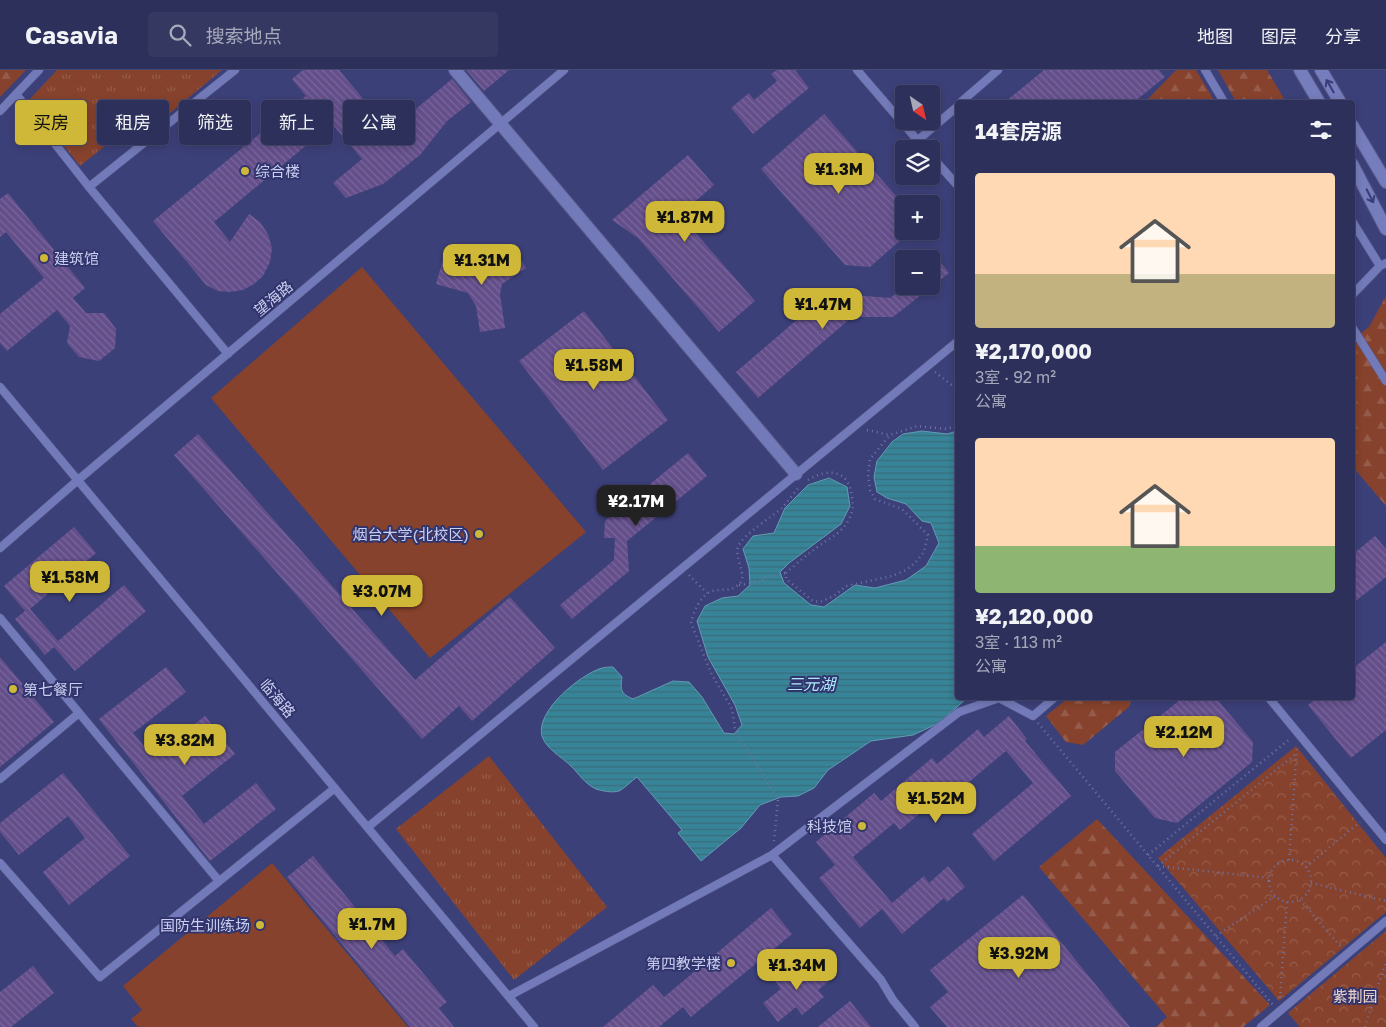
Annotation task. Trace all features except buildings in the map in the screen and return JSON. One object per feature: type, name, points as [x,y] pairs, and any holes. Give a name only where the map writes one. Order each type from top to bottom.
[{"type":"main road","points":[[1300,70],[1317,100]]},
{"type":"main road","points":[[1321,70],[1339,100]]},
{"type":"main road","points":[[1355,130],[1386,182]]},
{"type":"main road","points":[[1362,141],[1386,163]]},
{"type":"main road","points":[[1355,170],[1386,230]]},
{"type":"street","points":[[455,70],[796,474]]},
{"type":"lane","points":[[0,111],[39,70]]},
{"type":"lane","points":[[89,187],[235,70]]},
{"type":"lane","name":"望海路","points":[[0,548],[564,70]]},
{"type":"lane","points":[[857,70],[918,140],[955,109]]},
{"type":"lane","points":[[963,100],[998,70]]},
{"type":"lane","points":[[1205,70],[1223,100]]},
{"type":"lane","points":[[16,94],[89,187],[228,354]]},
{"type":"lane","points":[[940,166],[955,183]]},
{"type":"lane","points":[[1355,225],[1383,265],[1355,292]]},
{"type":"lane","points":[[1355,332],[1386,380]]},
{"type":"lane","points":[[368,827],[955,343]]},
{"type":"lane","name":"临海路","points":[[0,387],[534,1027]]},
{"type":"lane","points":[[0,618],[219,881]]},
{"type":"lane","points":[[509,996],[772,855],[959,712],[993,700]]},
{"type":"lane","points":[[1003,700],[1033,716],[1052,700]]},
{"type":"lane","points":[[1271,700],[1386,840]]},
{"type":"lane","points":[[0,780],[79,713]]},
{"type":"lane","points":[[0,863],[100,978],[335,788]]},
{"type":"lane","points":[[772,855],[881,980],[893,1000],[915,1027]]},
{"type":"lane","points":[[1260,1027],[1386,921]]},
{"type":"path","points":[[927,366],[955,388]]},
{"type":"path","points":[[852,427],[890,435],[917,426],[947,429],[955,427]]},
{"type":"path","points":[[786,574],[786,579],[813,601],[820,602],[834,596],[846,586],[857,582],[892,576],[906,570],[924,552],[928,535],[902,509],[875,499],[870,490],[868,474],[870,459],[890,435]]},
{"type":"path","points":[[738,585],[763,581],[762,578],[786,574],[816,548],[832,539],[849,519],[853,510],[851,487],[845,478],[837,473],[827,472],[817,474],[802,483],[782,508],[743,539],[738,546],[743,575],[742,581],[730,590],[714,591],[707,594],[697,606],[692,616],[691,623],[711,673],[732,709],[735,729],[778,800],[772,855]]},
{"type":"path","points":[[682,568],[707,594]]},
{"type":"path","points":[[1033,716],[1278,1012]]},
{"type":"path","points":[[1148,855],[1298,732]]},
{"type":"path","points":[[1289,860],[1298,732]]},
{"type":"path","points":[[1158,866],[1296,754]]},
{"type":"path","points":[[1306,867],[1366,816]]},
{"type":"path","points":[[1289,860],[1296,861],[1306,867],[1311,876],[1310,890],[1300,900],[1287,902],[1275,896],[1271,891],[1270,878],[1276,866],[1289,860]]},
{"type":"path","points":[[1158,866],[1270,878]]},
{"type":"path","points":[[1311,883],[1386,902]]},
{"type":"path","points":[[1216,936],[1275,896]]},
{"type":"path","points":[[1300,900],[1347,954]]},
{"type":"path","points":[[1278,1012],[1287,902]]},
{"type":"path","points":[[1365,1027],[1386,961]]},
{"type":"green space","points":[[0,70],[26,70],[0,97]]},
{"type":"green space","points":[[57,70],[222,70],[186,100],[179,100],[179,106],[169,114],[169,100],[97,100],[97,145],[106,145],[80,166],[63,145],[87,145],[87,100],[29,100]]},
{"type":"green space","points":[[1176,70],[1196,70],[1214,100],[1147,100]]},
{"type":"green space","points":[[1218,70],[1267,70],[1285,100],[1235,100]]},
{"type":"green space","points":[[362,267],[586,532],[430,658],[211,398]]},
{"type":"green space","points":[[1386,296],[1386,506],[1355,469],[1355,338],[1369,327]]},
{"type":"green space","points":[[1066,700],[1131,700],[1130,706],[1083,745],[1066,742],[1046,716]]},
{"type":"green space","points":[[1296,746],[1386,858],[1386,912],[1279,1001],[1158,858]]},
{"type":"green space","points":[[489,756],[607,907],[514,980],[396,829]]},
{"type":"green space","points":[[1097,819],[1270,1005],[1243,1027],[1156,1027],[1167,1017],[1039,867]]},
{"type":"green space","name":"国防生训练场","points":[[272,863],[408,1027],[138,1027],[131,1019],[142,1010],[123,986]]},
{"type":"green space","name":"紫荆园","points":[[1386,931],[1386,1027],[1300,1027],[1288,1013]]},
{"type":"water","name":"三元湖","points":[[922,431],[947,434],[955,432],[955,700],[965,700],[939,723],[913,735],[871,741],[828,770],[814,788],[798,796],[781,797],[760,805],[741,828],[701,861],[678,833],[682,830],[637,777],[619,791],[596,789],[585,782],[571,766],[547,745],[542,736],[542,726],[545,716],[552,705],[583,678],[602,668],[608,667],[613,667],[622,677],[622,691],[633,699],[673,681],[689,682],[702,697],[724,733],[734,734],[742,725],[735,705],[708,657],[697,621],[705,606],[722,598],[738,596],[750,585],[749,568],[743,549],[753,536],[774,533],[785,508],[808,485],[829,478],[847,487],[850,506],[841,524],[789,563],[780,572],[784,583],[811,605],[824,607],[855,585],[875,588],[906,580],[926,566],[939,543],[931,523],[922,521],[906,504],[887,498],[877,492],[874,477],[877,461],[892,442],[903,434]]},
{"type":"place","name":"综合楼","points":[[245,171]]},
{"type":"place","name":"建筑馆","points":[[44,258]]},
{"type":"place","name":"烟台大学(北校区)","points":[[479,534]]},
{"type":"place","name":"第七餐厅","points":[[13,689]]},
{"type":"place","name":"科技馆","points":[[862,826]]},
{"type":"place","name":"国防生训练场","points":[[260,925]]},
{"type":"place","name":"第四教学楼","points":[[731,963]]}]
